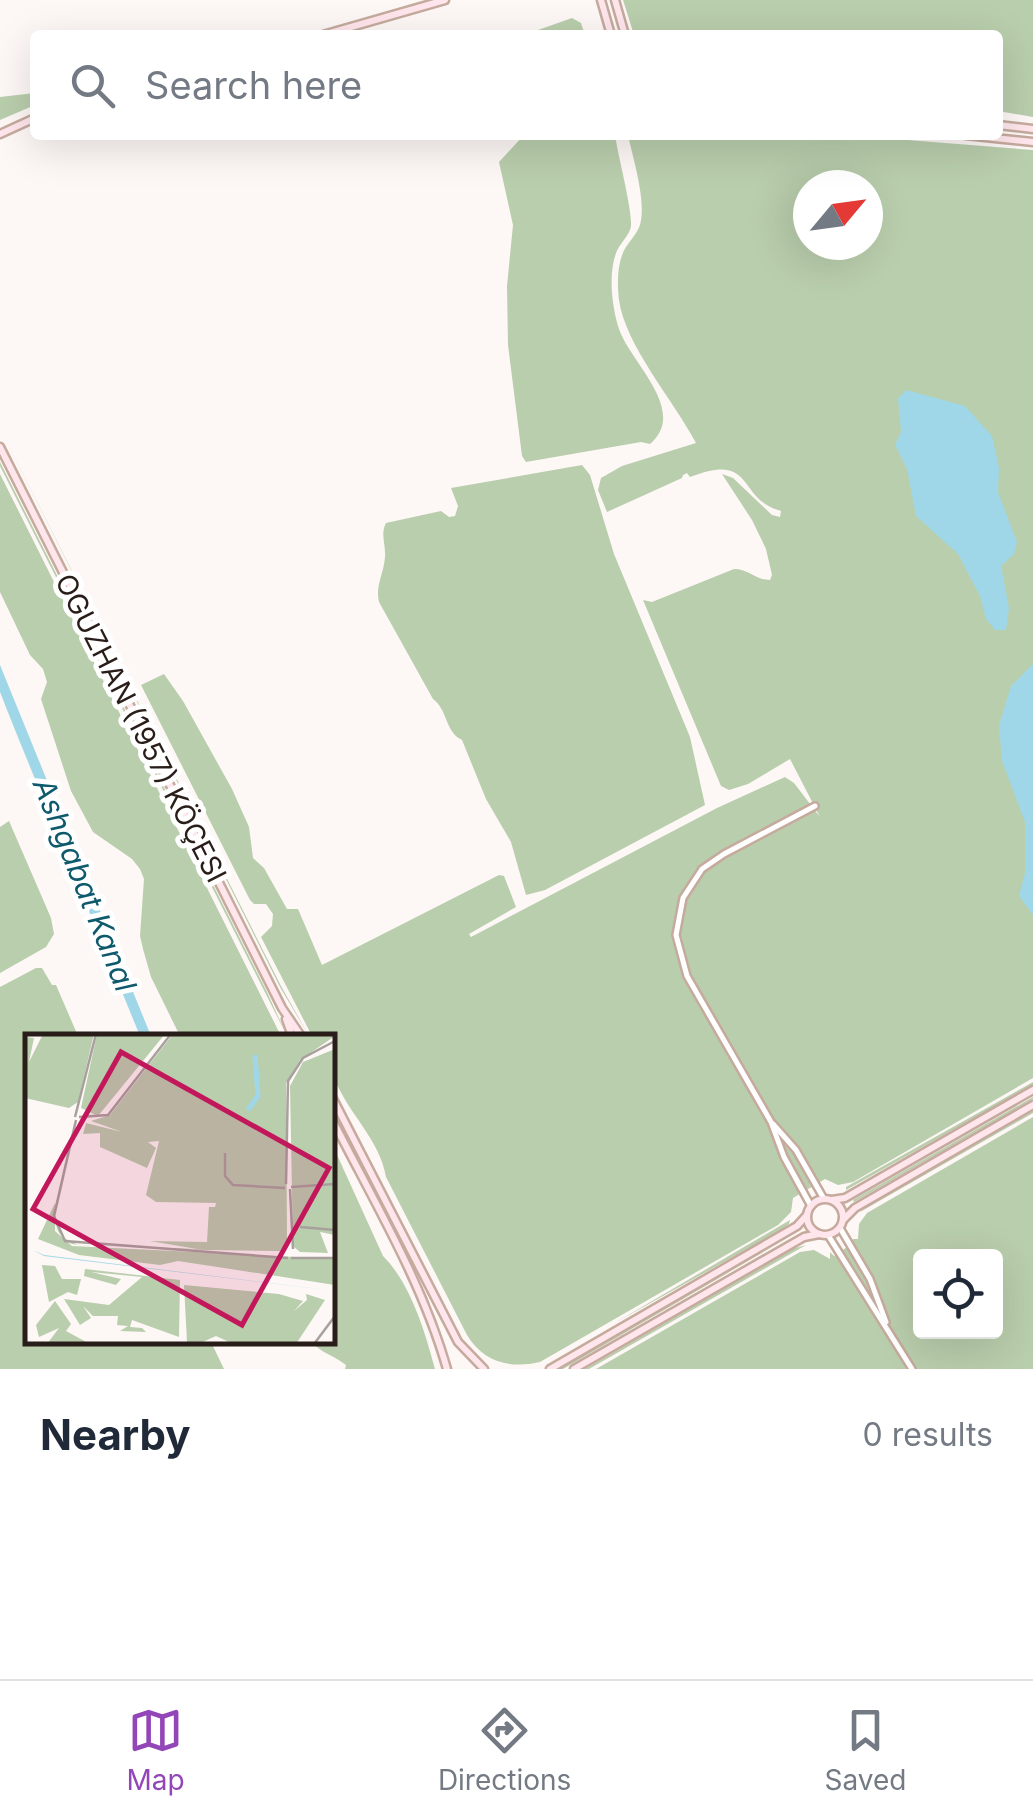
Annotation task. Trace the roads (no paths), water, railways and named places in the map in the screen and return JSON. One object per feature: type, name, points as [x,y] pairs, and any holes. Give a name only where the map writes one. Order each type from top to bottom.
[{"type":"main road","points":[[341,30],[446,0]]},
{"type":"main road","points":[[602,0],[610,30]]},
{"type":"main road","points":[[615,0],[624,30]]},
{"type":"main road","points":[[0,134],[30,120]]},
{"type":"main road","points":[[1003,126],[1033,129]]},
{"type":"main road","points":[[1003,139],[1033,142]]},
{"type":"main road","name":"OGUZHAN (1957) KÖÇESI","points":[[0,448],[282,1008],[291,1034]]},
{"type":"main road","name":"OGUZHAN (1957) KÖÇESI","points":[[282,1008],[300,1034]]},
{"type":"main road","points":[[550,1369],[797,1226],[811,1206],[845,1198],[1033,1090]]},
{"type":"main road","points":[[335,1103],[458,1342],[484,1369]]},
{"type":"main road","points":[[574,1369],[804,1237],[823,1235],[842,1224],[855,1208],[1033,1105]]},
{"type":"main road","points":[[335,1126],[417,1289],[447,1369]]},
{"type":"main road","points":[[828,1200],[841,1208],[842,1224]]},
{"type":"main road","points":[[807,1215],[810,1226],[823,1235]]},
{"type":"street","points":[[811,1206],[784,1158],[771,1122],[684,968],[677,946],[677,919],[690,884],[708,864],[815,806]]},
{"type":"street","points":[[771,1122],[796,1150],[828,1200]]},
{"type":"street","points":[[842,1224],[870,1279],[889,1329]]},
{"type":"street","points":[[823,1235],[912,1369]]},
{"type":"water","points":[[906,390],[965,406],[992,436],[999,468],[998,492],[1017,542],[1014,554],[1001,566],[1009,608],[1006,630],[995,630],[986,619],[980,596],[958,554],[916,516],[907,469],[895,445],[901,432],[898,399]]},
{"type":"water","points":[[1033,664],[1033,915],[1019,896],[1025,873],[1025,822],[1002,761],[999,726],[1011,686]]},
{"type":"water","name":"Ashgabat Kanal","points":[[0,665],[150,1034],[139,1034],[0,692]]}]
